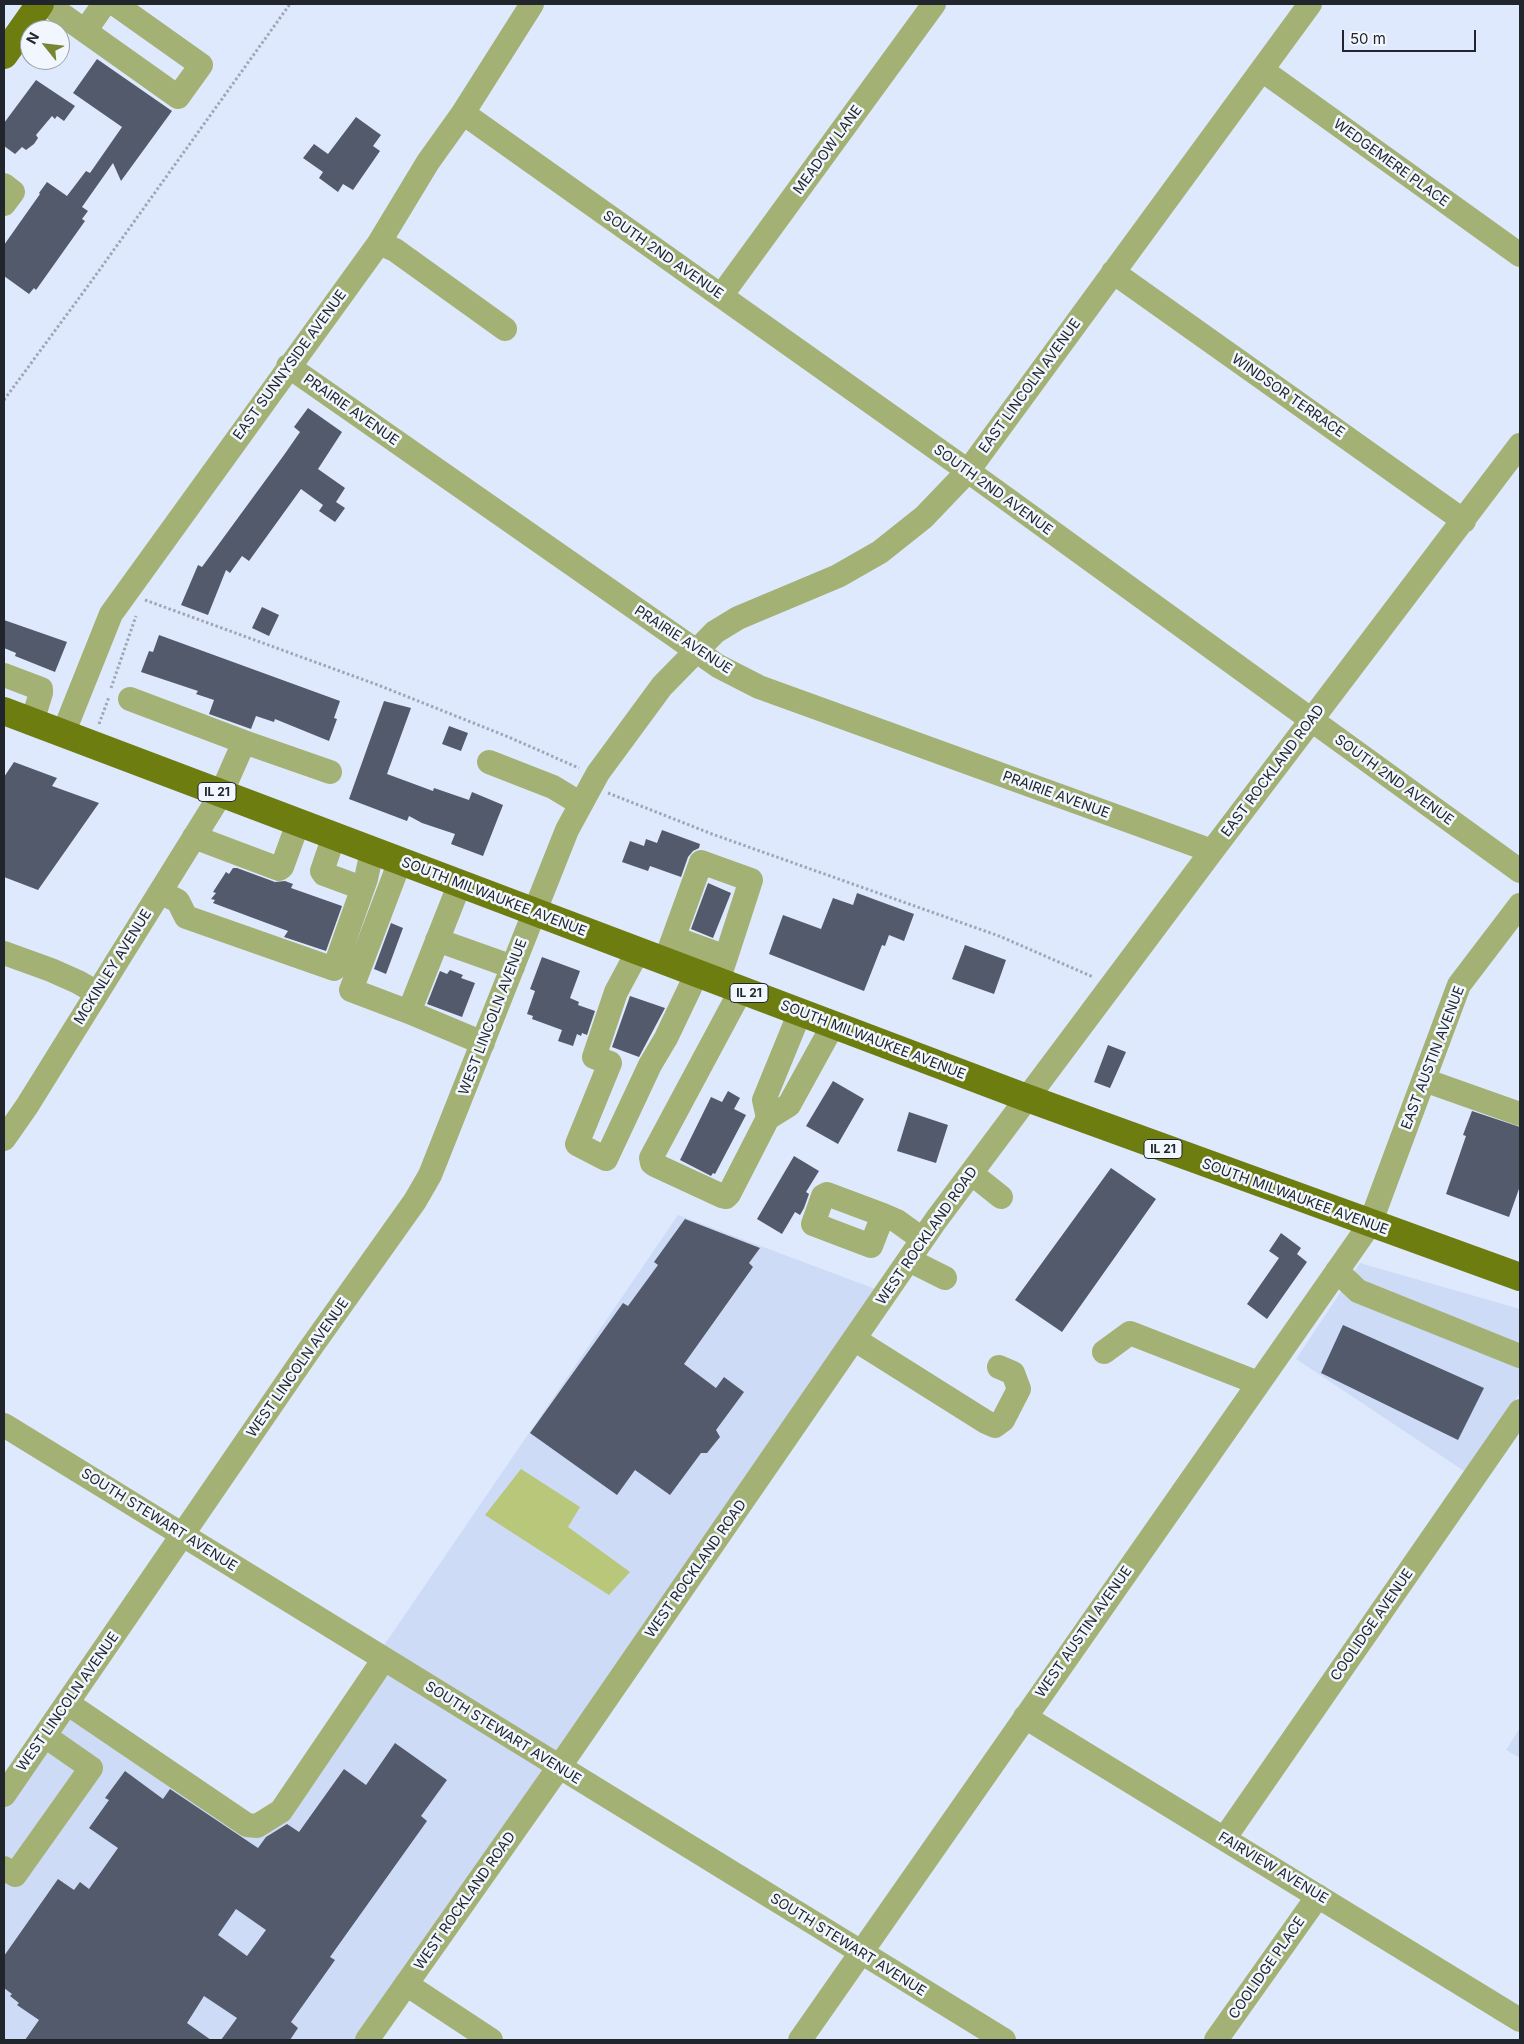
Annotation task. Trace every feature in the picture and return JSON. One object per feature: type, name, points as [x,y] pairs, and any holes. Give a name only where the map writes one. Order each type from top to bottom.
[{"type":"main road","points":[[5,50],[40,4]]},
{"type":"main road","name":"SOUTH MILWAUKEE AVENUE","points":[[4,711],[638,951],[669,950],[800,1012],[833,1025],[1520,1278]]},
{"type":"street","points":[[47,4],[178,97],[201,64],[115,4]]},
{"type":"street","points":[[85,31],[104,4]]},
{"type":"street","name":"EAST SUNNYSIDE AVENUE","points":[[63,734],[111,614],[288,366],[379,243],[428,162],[463,112],[532,4]]},
{"type":"street","name":"MEADOW LANE","points":[[721,296],[934,4]]},
{"type":"street","name":"EAST LINCOLN AVENUE","points":[[534,911],[566,830],[598,773],[662,686],[715,632],[738,618],[838,576],[880,552],[924,517],[968,472],[1310,4]]},
{"type":"street","name":"WEDGEMERE PLACE","points":[[1262,70],[1520,255]]},
{"type":"street","name":"SOUTH 2ND AVENUE","points":[[463,112],[968,472],[1520,871]]},
{"type":"street","points":[[4,185],[13,192],[4,204]]},
{"type":"street","points":[[379,243],[395,250],[505,329]]},
{"type":"street","name":"WINDSOR TERRACE","points":[[1113,272],[1464,521]]},
{"type":"street","name":"PRAIRIE AVENUE","points":[[288,366],[718,666],[759,687],[1212,851]]},
{"type":"street","name":"EAST ROCKLAND ROAD","points":[[1027,1098],[1520,446]]},
{"type":"street","points":[[4,674],[41,689],[32,722]]},
{"type":"street","points":[[130,699],[330,772]]},
{"type":"street","name":"MCKINLEY AVENUE","points":[[4,1139],[27,1106],[221,794],[244,742]]},
{"type":"street","points":[[489,762],[553,787],[581,804]]},
{"type":"street","points":[[194,837],[279,869],[282,867],[298,823]]},
{"type":"street","points":[[334,836],[322,871],[324,874],[362,888]]},
{"type":"street","points":[[160,892],[178,901],[186,917],[331,969],[335,968],[362,888],[372,851]]},
{"type":"street","points":[[400,861],[351,990],[483,1043]]},
{"type":"street","points":[[669,950],[701,862],[750,878],[752,882],[721,975],[651,1158],[652,1163],[726,1197],[768,1118],[789,1104],[833,1025]]},
{"type":"street","points":[[409,1012],[460,883]]},
{"type":"street","name":"EAST AUSTIN AVENUE","points":[[1370,1224],[1460,985],[1520,905]]},
{"type":"street","name":"WEST LINCOLN AVENUE","points":[[4,1794],[68,1704],[427,1181],[450,1128],[534,911]]},
{"type":"street","points":[[437,940],[513,967]]},
{"type":"street","points":[[638,951],[616,992],[594,1057],[610,1063],[577,1144],[606,1159],[650,1065],[666,1038],[721,975]]},
{"type":"street","points":[[4,953],[52,970],[78,982],[97,994]]},
{"type":"street","points":[[768,1118],[764,1100],[800,1012]]},
{"type":"street","points":[[1424,1080],[1520,1114]]},
{"type":"street","name":"WEST ROCKLAND ROAD","points":[[367,2040],[559,1767],[922,1239],[1027,1098]]},
{"type":"street","points":[[971,1173],[1001,1196]]},
{"type":"street","points":[[883,1215],[873,1244],[868,1246],[813,1224],[823,1196],[827,1194],[883,1215],[897,1221],[922,1239]]},
{"type":"street","name":"WEST AUSTIN AVENUE","points":[[800,2040],[1370,1224]]},
{"type":"street","points":[[909,1260],[945,1278]]},
{"type":"street","points":[[1337,1271],[1358,1290],[1520,1356]]},
{"type":"street","points":[[1104,1352],[1130,1333],[1258,1383]]},
{"type":"street","points":[[854,1339],[995,1426],[1003,1420],[1019,1389],[1012,1373],[999,1367]]},
{"type":"street","name":"COOLIDGE AVENUE","points":[[1224,1839],[1520,1411]]},
{"type":"street","name":"SOUTH STEWART AVENUE","points":[[4,1424],[861,1954],[1004,2040]]},
{"type":"street","points":[[68,1704],[248,1825],[257,1826],[281,1811],[384,1659]]},
{"type":"street","name":"FAIRVIEW AVENUE","points":[[1025,1716],[1520,2020]]},
{"type":"street","points":[[4,1868],[15,1875],[92,1768],[45,1736]]},
{"type":"street","name":"COOLIDGE PLACE","points":[[1216,2040],[1318,1896]]},
{"type":"street","points":[[406,1984],[491,2040]]},
{"type":"path","points":[[4,400],[290,4]]},
{"type":"shaded area","points":[[678,1215],[886,1293],[369,2040],[4,2040],[4,1795],[67,1703],[255,1834]]},
{"type":"shaded area","points":[[1360,1263],[1520,1309],[1520,1393],[1467,1473],[1296,1359]]},
{"type":"shaded area","points":[[1520,1728],[1520,1758],[1506,1750]]},
{"type":"green space","points":[[521,1469],[580,1507],[568,1527],[630,1572],[609,1595],[485,1515]]},
{"type":"building","points":[[97,59],[172,111],[121,181],[113,163],[82,207],[88,211],[82,219],[85,221],[36,290],[34,288],[29,294],[4,276],[4,245],[47,182],[67,196],[86,171],[90,173],[122,127],[73,93]]},
{"type":"building","points":[[36,80],[75,106],[64,121],[57,116],[55,119],[52,116],[36,135],[38,138],[34,144],[26,150],[22,147],[15,154],[4,146],[4,123]]},
{"type":"building","points":[[356,117],[381,135],[373,146],[380,151],[353,190],[343,184],[338,192],[319,178],[323,172],[303,158],[314,144],[328,154]]},
{"type":"building","points":[[308,408],[342,432],[318,469],[345,488],[336,502],[345,508],[335,522],[319,511],[323,505],[301,489],[249,561],[242,556],[230,573],[226,570],[208,615],[181,605],[198,565],[202,567],[284,455],[300,432],[294,427]]},
{"type":"building","points":[[262,607],[279,615],[269,636],[252,628]]},
{"type":"building","points":[[4,620],[67,642],[55,672],[15,656],[16,653],[4,648]]},
{"type":"building","points":[[159,635],[340,701],[334,718],[337,719],[329,741],[275,719],[274,722],[256,716],[251,729],[209,714],[214,700],[196,694],[198,691],[141,672],[149,651],[153,652]]},
{"type":"building","points":[[384,701],[411,708],[387,774],[433,791],[434,788],[469,800],[472,792],[503,805],[483,856],[451,844],[455,834],[422,823],[409,816],[407,821],[349,799]]},
{"type":"building","points":[[449,726],[468,733],[461,751],[442,744]]},
{"type":"building","points":[[14,762],[57,778],[52,786],[99,803],[38,890],[4,877],[4,777]]},
{"type":"building","points":[[662,830],[700,844],[699,848],[688,857],[681,877],[650,866],[648,871],[622,862],[630,841],[644,846],[646,839],[657,843]]},
{"type":"building","points":[[233,868],[275,882],[285,881],[293,884],[291,888],[342,906],[326,951],[284,937],[288,931],[213,903],[215,900],[211,899],[216,893],[213,892],[226,872],[229,874]]},
{"type":"building","points":[[708,883],[731,893],[713,938],[691,929]]},
{"type":"building","points":[[857,893],[914,914],[904,941],[889,935],[885,946],[882,945],[864,991],[769,954],[783,915],[821,929],[833,898],[853,905]]},
{"type":"building","points":[[391,923],[403,928],[386,974],[374,969]]},
{"type":"building","points":[[965,945],[1006,960],[994,994],[952,979]]},
{"type":"building","points":[[542,957],[580,971],[570,998],[579,1002],[578,1005],[595,1011],[587,1035],[582,1033],[581,1036],[577,1034],[573,1046],[558,1041],[562,1030],[532,1019],[533,1016],[527,1014],[535,991],[530,989]]},
{"type":"building","points":[[450,970],[463,975],[461,978],[475,983],[462,1017],[427,1004],[440,971],[447,974]]},
{"type":"building","points":[[630,996],[665,1008],[639,1057],[612,1047]]},
{"type":"building","points":[[1108,1045],[1126,1052],[1110,1088],[1094,1082]]},
{"type":"building","points":[[833,1081],[864,1099],[838,1144],[806,1126]]},
{"type":"building","points":[[728,1091],[740,1098],[734,1109],[746,1115],[715,1174],[713,1173],[711,1176],[680,1160],[711,1097],[722,1102]]},
{"type":"building","points":[[1472,1111],[1520,1127],[1520,1186],[1509,1217],[1446,1194],[1466,1136],[1463,1135]]},
{"type":"building","points":[[909,1112],[948,1125],[936,1163],[897,1151]]},
{"type":"building","points":[[794,1156],[819,1171],[806,1192],[809,1194],[800,1215],[795,1212],[782,1234],[757,1219]]},
{"type":"building","points":[[1111,1168],[1156,1199],[1062,1332],[1015,1300]]},
{"type":"building","points":[[685,1219],[760,1248],[749,1263],[753,1267],[684,1364],[716,1388],[724,1377],[744,1392],[716,1430],[720,1437],[707,1453],[701,1453],[670,1495],[635,1470],[617,1495],[530,1433],[623,1303],[628,1306],[658,1265],[654,1262]]},
{"type":"building","points":[[1281,1233],[1301,1248],[1297,1254],[1307,1262],[1267,1319],[1247,1304],[1279,1258],[1269,1251]]},
{"type":"building","points":[[1343,1325],[1484,1388],[1458,1440],[1321,1373]]},
{"type":"building","points":[[395,1743],[447,1780],[421,1816],[427,1821],[330,1957],[335,1960],[291,2022],[298,2028],[290,2040],[221,2040],[237,2018],[204,1996],[187,2023],[211,2040],[25,2040],[39,2020],[17,2005],[19,2003],[4,1988],[4,1956],[58,1879],[74,1890],[80,1882],[89,1889],[118,1848],[89,1828],[109,1800],[105,1798],[125,1771],[163,1799],[170,1789],[258,1848],[266,1837],[287,1824],[299,1832],[344,1769],[366,1785]],"holes":[[[236,1909],[266,1930],[247,1956],[218,1935]]]}]
